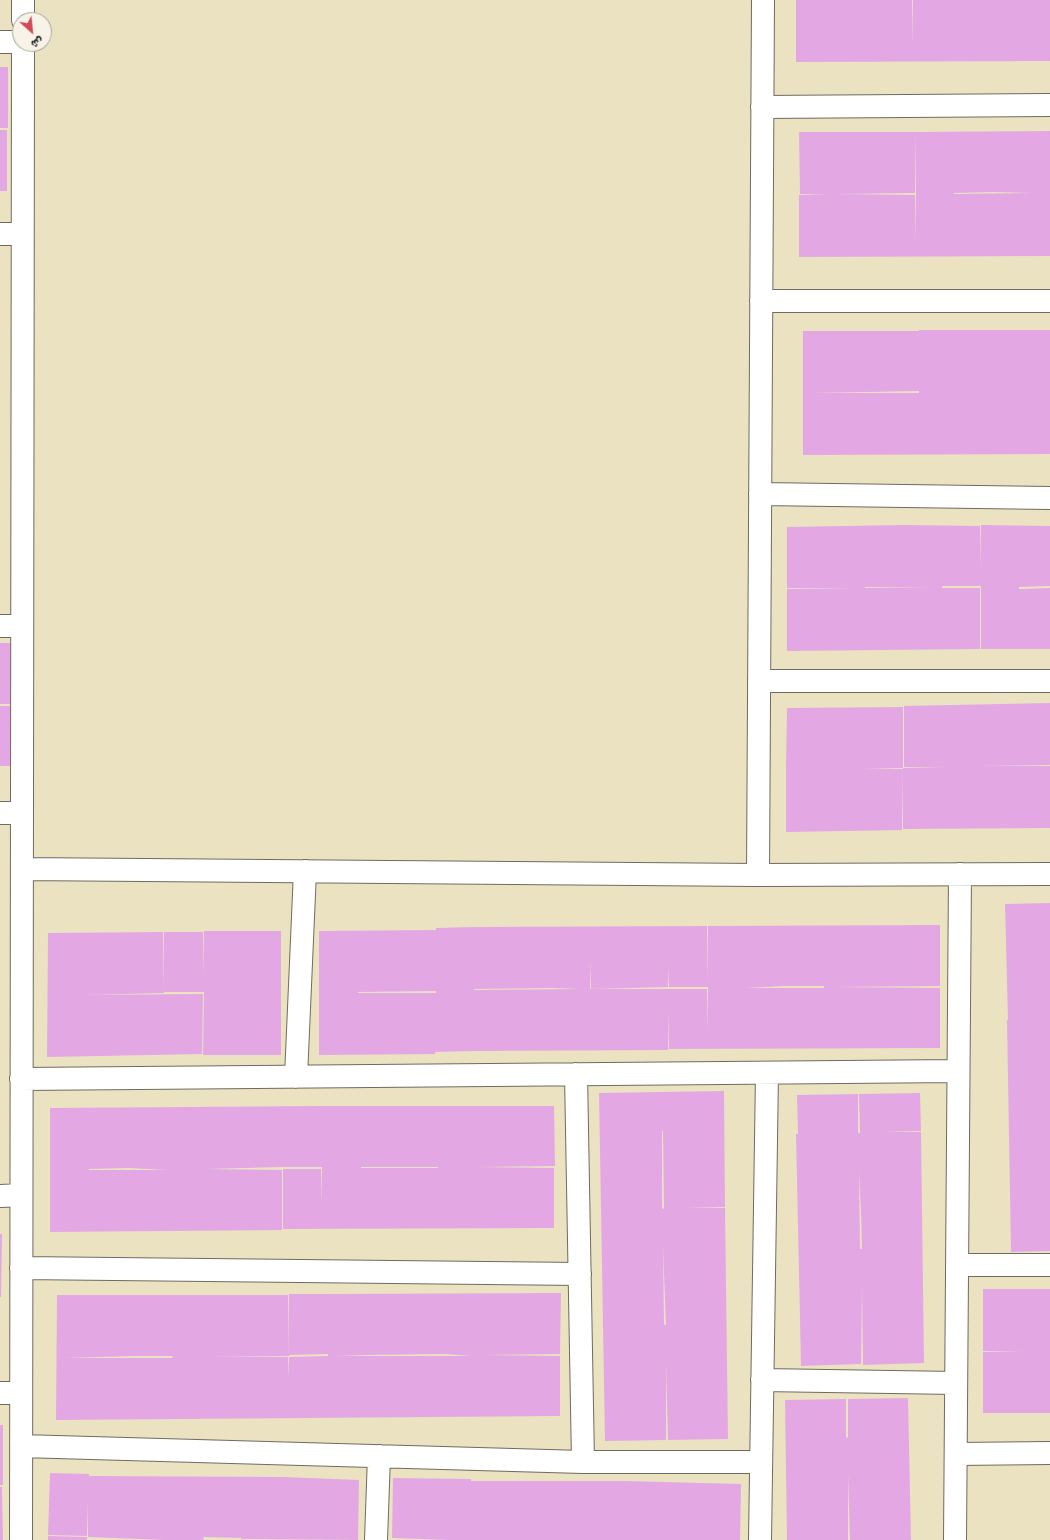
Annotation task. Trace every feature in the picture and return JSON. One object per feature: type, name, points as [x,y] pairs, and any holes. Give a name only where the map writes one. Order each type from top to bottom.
[{"type":"street","points":[[23,0],[23,12]]},
{"type":"street","points":[[758,875],[763,0]]},
{"type":"street","points":[[0,42],[12,42]]},
{"type":"street","points":[[21,1540],[21,1446],[10,1393],[21,1268],[11,1196],[21,1079],[23,52]]},
{"type":"street","points":[[762,107],[1050,105]]},
{"type":"street","points":[[0,234],[22,234]]},
{"type":"street","points":[[761,301],[1050,301]]},
{"type":"street","points":[[760,494],[1050,498]]},
{"type":"street","points":[[0,626],[22,626]]},
{"type":"street","points":[[759,681],[1050,681]]},
{"type":"street","points":[[0,813],[22,813]]},
{"type":"street","points":[[22,869],[758,875],[1050,874]]},
{"type":"street","points":[[296,1076],[306,871]]},
{"type":"street","points":[[955,1540],[960,874]]},
{"type":"street","points":[[21,1079],[958,1071]]},
{"type":"street","points":[[760,1540],[766,1073]]},
{"type":"street","points":[[576,1074],[583,1462]]},
{"type":"street","points":[[957,1265],[1050,1265]]},
{"type":"street","points":[[21,1268],[580,1274]]},
{"type":"street","points":[[762,1380],[956,1383]]},
{"type":"street","points":[[21,1446],[583,1462],[761,1462]]},
{"type":"street","points":[[956,1454],[1050,1453]]},
{"type":"street","points":[[376,1540],[379,1456]]},
{"type":"building","points":[[796,0],[912,0],[913,45],[913,0],[1050,0],[1050,61],[796,62]]},
{"type":"building","points":[[0,67],[8,67],[8,128],[0,128]]},
{"type":"building","points":[[0,130],[7,130],[7,191],[0,191]]},
{"type":"building","points":[[1050,131],[1050,256],[799,257],[799,195],[828,195],[800,194],[799,132]],"holes":[[[916,132],[916,242],[915,195],[838,194],[915,193]],[[994,192],[1033,193],[954,194]]]},
{"type":"building","points":[[1050,330],[1050,454],[803,455],[803,331]],"holes":[[[919,391],[919,393],[812,393]]]},
{"type":"building","points":[[904,525],[980,526],[980,570],[981,525],[1050,526],[1050,586],[1019,587],[1019,589],[1050,588],[1050,649],[981,649],[981,586],[942,586],[942,588],[980,588],[980,649],[787,651],[787,589],[855,589],[787,588],[787,527]],"holes":[[[865,587],[932,587],[865,588]]]},
{"type":"building","points":[[0,643],[17,643],[17,704],[0,704]]},
{"type":"building","points":[[1050,703],[1050,765],[981,766],[1050,766],[1050,828],[903,829],[903,768],[943,768],[904,767],[904,706]]},
{"type":"building","points":[[0,706],[17,706],[17,766],[0,766]]},
{"type":"building","points":[[903,707],[903,768],[864,768],[903,769],[902,830],[786,832],[787,708]]},
{"type":"building","points":[[1050,903],[1050,1251],[1011,1252],[1005,904]]},
{"type":"building","points":[[940,925],[940,986],[833,987],[940,988],[940,1048],[669,1049],[668,1011],[668,1050],[474,1051],[435,1052],[435,1054],[319,1055],[319,931],[436,930],[436,928],[474,927],[707,926],[708,985],[708,926]],"holes":[[[590,961],[591,989],[590,989]],[[668,966],[669,987],[708,987],[708,1033],[707,989],[591,989],[668,987]],[[785,986],[824,986],[824,988],[746,988]],[[552,988],[581,989],[474,990]],[[436,991],[436,993],[358,992]]]},
{"type":"building","points":[[204,931],[281,931],[281,1055],[203,1055],[204,992],[164,992],[164,932],[203,932],[204,976]]},
{"type":"building","points":[[163,932],[164,993],[86,995],[203,994],[202,1054],[47,1057],[48,933]]},
{"type":"building","points":[[724,1091],[725,1207],[686,1208],[725,1208],[728,1439],[668,1440],[666,1363],[666,1440],[605,1441],[599,1093]],"holes":[[[663,1131],[664,1209],[662,1208]],[[663,1247],[666,1325],[664,1325]]]},
{"type":"building","points":[[920,1093],[921,1131],[882,1132],[921,1132],[924,1363],[863,1365],[862,1287],[861,1364],[801,1366],[796,1134],[798,1134],[797,1095],[858,1094],[858,1133],[860,1133],[859,1094]],"holes":[[[859,1171],[862,1249],[860,1249]]]},
{"type":"building","points":[[554,1106],[555,1166],[477,1167],[554,1168],[554,1228],[283,1229],[283,1169],[321,1169],[322,1205],[322,1167],[283,1167],[205,1169],[282,1170],[282,1230],[50,1232],[50,1108]],"holes":[[[438,1167],[438,1168],[361,1168]],[[128,1168],[167,1170],[89,1170]]]},
{"type":"building","points":[[0,1234],[2,1234],[1,1297],[0,1297]]},
{"type":"building","points":[[983,1289],[1050,1289],[1050,1413],[983,1413],[983,1352],[1022,1351],[983,1351]]},
{"type":"building","points":[[561,1293],[560,1354],[483,1355],[560,1356],[560,1416],[56,1420],[57,1295],[288,1295],[289,1356],[211,1357],[288,1357],[289,1378],[289,1357],[328,1356],[328,1354],[289,1355],[289,1294]],"holes":[[[444,1354],[473,1356],[338,1356],[367,1355]],[[173,1356],[172,1358],[66,1358]]]},
{"type":"building","points":[[908,1398],[911,1540],[850,1540],[848,1475],[848,1540],[787,1540],[785,1400],[846,1399],[846,1437],[848,1438],[848,1399]]},
{"type":"building","points":[[0,1425],[3,1425],[3,1485],[0,1485]]},
{"type":"building","points":[[50,1473],[89,1474],[89,1476],[283,1477],[359,1480],[358,1540],[241,1540],[242,1538],[203,1537],[204,1540],[165,1540],[88,1537],[88,1500],[87,1536],[48,1535]]},
{"type":"building","points":[[393,1478],[471,1479],[471,1481],[625,1481],[741,1484],[740,1540],[448,1540],[392,1538]]},
{"type":"building","points":[[0,1487],[2,1487],[3,1540],[0,1540]]},
{"type":"building","points":[[48,1536],[87,1537],[87,1540],[48,1540]]}]
